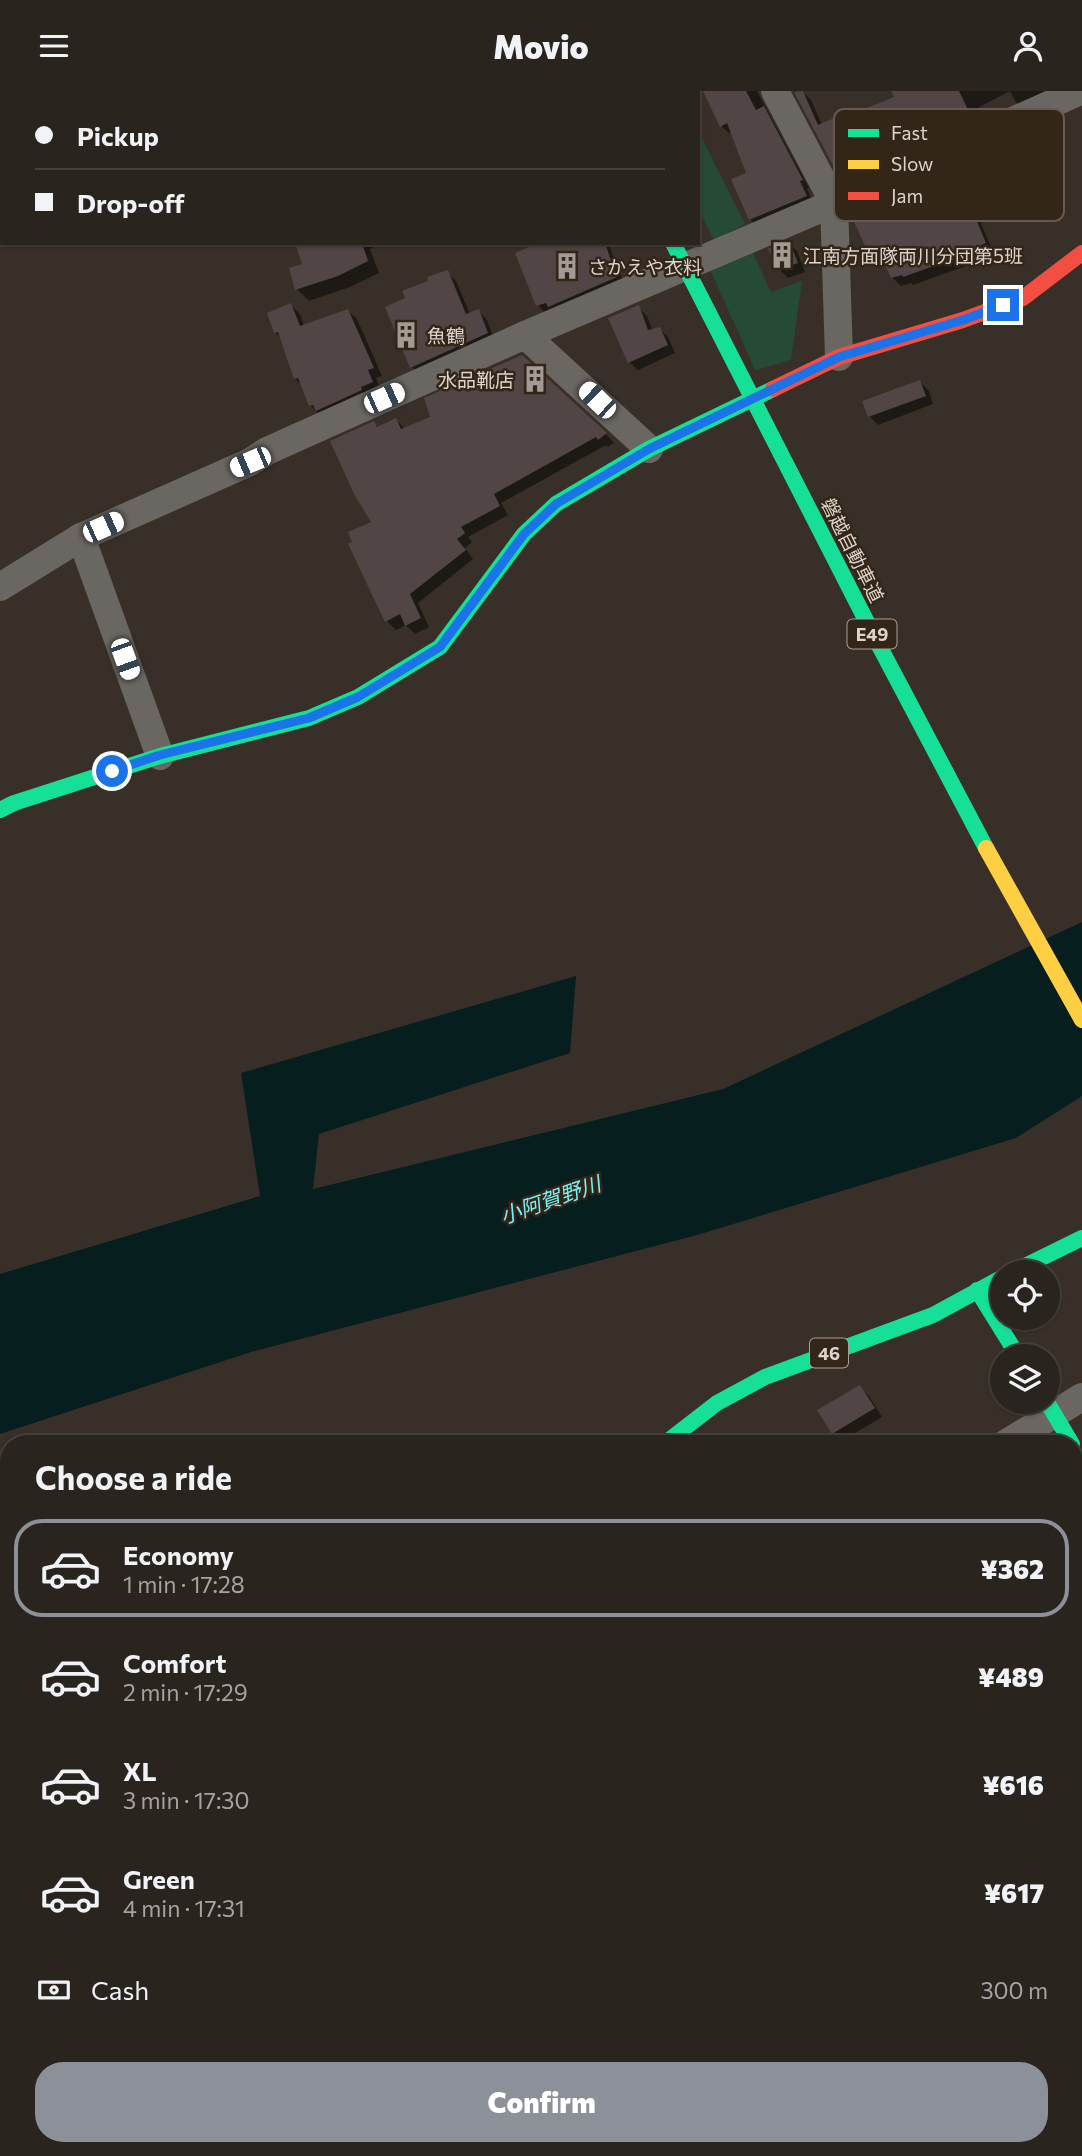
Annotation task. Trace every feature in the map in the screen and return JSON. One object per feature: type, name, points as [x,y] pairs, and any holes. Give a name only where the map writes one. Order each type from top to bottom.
[{"type":"main road","name":"磐越自動車道","points":[[674,245],[876,642],[1082,1020]]},
{"type":"main road","points":[[0,810],[160,755],[309,718],[358,697],[440,647],[524,534],[556,504],[649,449],[839,357],[963,320],[1023,298],[1082,253]]},
{"type":"main road","points":[[1037,1260],[1082,1238]]},
{"type":"main road","name":"46","points":[[676,1435],[717,1403],[765,1377],[933,1315],[990,1284]]},
{"type":"main road","points":[[977,1290],[1011,1344]]},
{"type":"main road","points":[[1054,1414],[1066,1435]]},
{"type":"street","points":[[3,577],[80,537],[525,335],[834,203],[775,91]]},
{"type":"street","points":[[1040,109],[1080,91]]},
{"type":"street","points":[[835,221],[839,357]]},
{"type":"street","points":[[525,335],[649,449]]},
{"type":"street","points":[[80,537],[160,755]]},
{"type":"street","points":[[1060,1405],[1082,1397]]},
{"type":"street","points":[[1016,1435],[1042,1414]]},
{"type":"green space","points":[[700,135],[745,224],[714,240],[700,212]]},
{"type":"green space","points":[[750,247],[771,292],[802,281],[791,360],[755,370],[708,265]]},
{"type":"water","name":"小阿賀野川","points":[[1082,922],[1082,1096],[1016,1138],[697,1235],[251,1352],[0,1434],[0,1274],[260,1196],[241,1073],[576,976],[570,1053],[319,1134],[313,1189],[723,1089]]},
{"type":"building","points":[[703,91],[746,91],[756,110],[764,106],[803,180],[800,181],[807,196],[749,220],[731,179],[746,173],[727,123],[720,127]]},
{"type":"building","points":[[803,91],[818,125],[834,118],[834,167],[794,92]]},
{"type":"building","points":[[891,91],[959,91],[968,109],[864,109],[894,97]]},
{"type":"building","points":[[854,221],[977,221],[986,243],[971,249],[973,252],[903,277],[891,278],[880,255],[871,259]]},
{"type":"building","name":"江南方面隊両川分団第5班","points":[[789,240],[798,263],[778,270],[768,249]]},
{"type":"building","points":[[296,245],[363,245],[368,261],[338,276],[295,290],[289,268],[302,264]]},
{"type":"building","points":[[533,245],[606,245],[617,277],[548,307],[546,303],[536,306],[515,253]]},
{"type":"building","points":[[448,270],[466,314],[479,309],[488,333],[410,368],[385,307],[405,298],[402,291],[428,281],[427,277]]},
{"type":"building","points":[[291,303],[300,326],[348,309],[374,368],[368,370],[373,382],[361,387],[362,390],[316,411],[313,405],[309,406],[298,378],[294,379],[278,332],[274,333],[267,313]]},
{"type":"building","points":[[639,305],[648,330],[660,327],[668,345],[628,363],[608,318]]},
{"type":"building","points":[[522,355],[607,433],[494,494],[500,506],[461,527],[465,533],[457,539],[466,550],[410,594],[421,618],[405,626],[400,614],[385,622],[348,544],[352,542],[348,532],[371,522],[354,494],[330,441],[374,421],[377,427],[396,418],[401,429],[430,417],[424,398]]},
{"type":"building","points":[[920,380],[926,396],[868,417],[862,401]]},
{"type":"building","points":[[860,1385],[875,1408],[832,1434],[817,1410]]},
{"type":"traffic: fast","points":[[674,245],[986,848]]},
{"type":"traffic: fast","points":[[0,810],[14,803],[160,756],[309,718],[358,697],[440,647],[524,534],[556,504],[649,449],[773,389]]},
{"type":"traffic: fast","points":[[1037,1260],[1082,1238]]},
{"type":"traffic: fast","points":[[676,1435],[717,1403],[765,1377],[933,1315],[990,1284]]},
{"type":"traffic: fast","points":[[977,1290],[1011,1344]]},
{"type":"traffic: fast","points":[[1054,1414],[1067,1435]]},
{"type":"traffic: jam","points":[[773,389],[839,357],[963,320],[1023,298],[1082,253]]},
{"type":"traffic: slow","points":[[986,848],[1082,1020]]},
{"type":"place","name":"江南方面隊両川分団第5班","points":[[782,255]]},
{"type":"place","name":"さかえや衣料","points":[[567,266]]},
{"type":"place","name":"魚鶴","points":[[406,335]]},
{"type":"place","name":"水品靴店","points":[[535,379]]},
{"type":"route","points":[[112,771],[160,755],[309,718],[358,697],[440,647],[524,534],[556,504],[649,449],[839,357],[963,320],[1003,305]]}]
